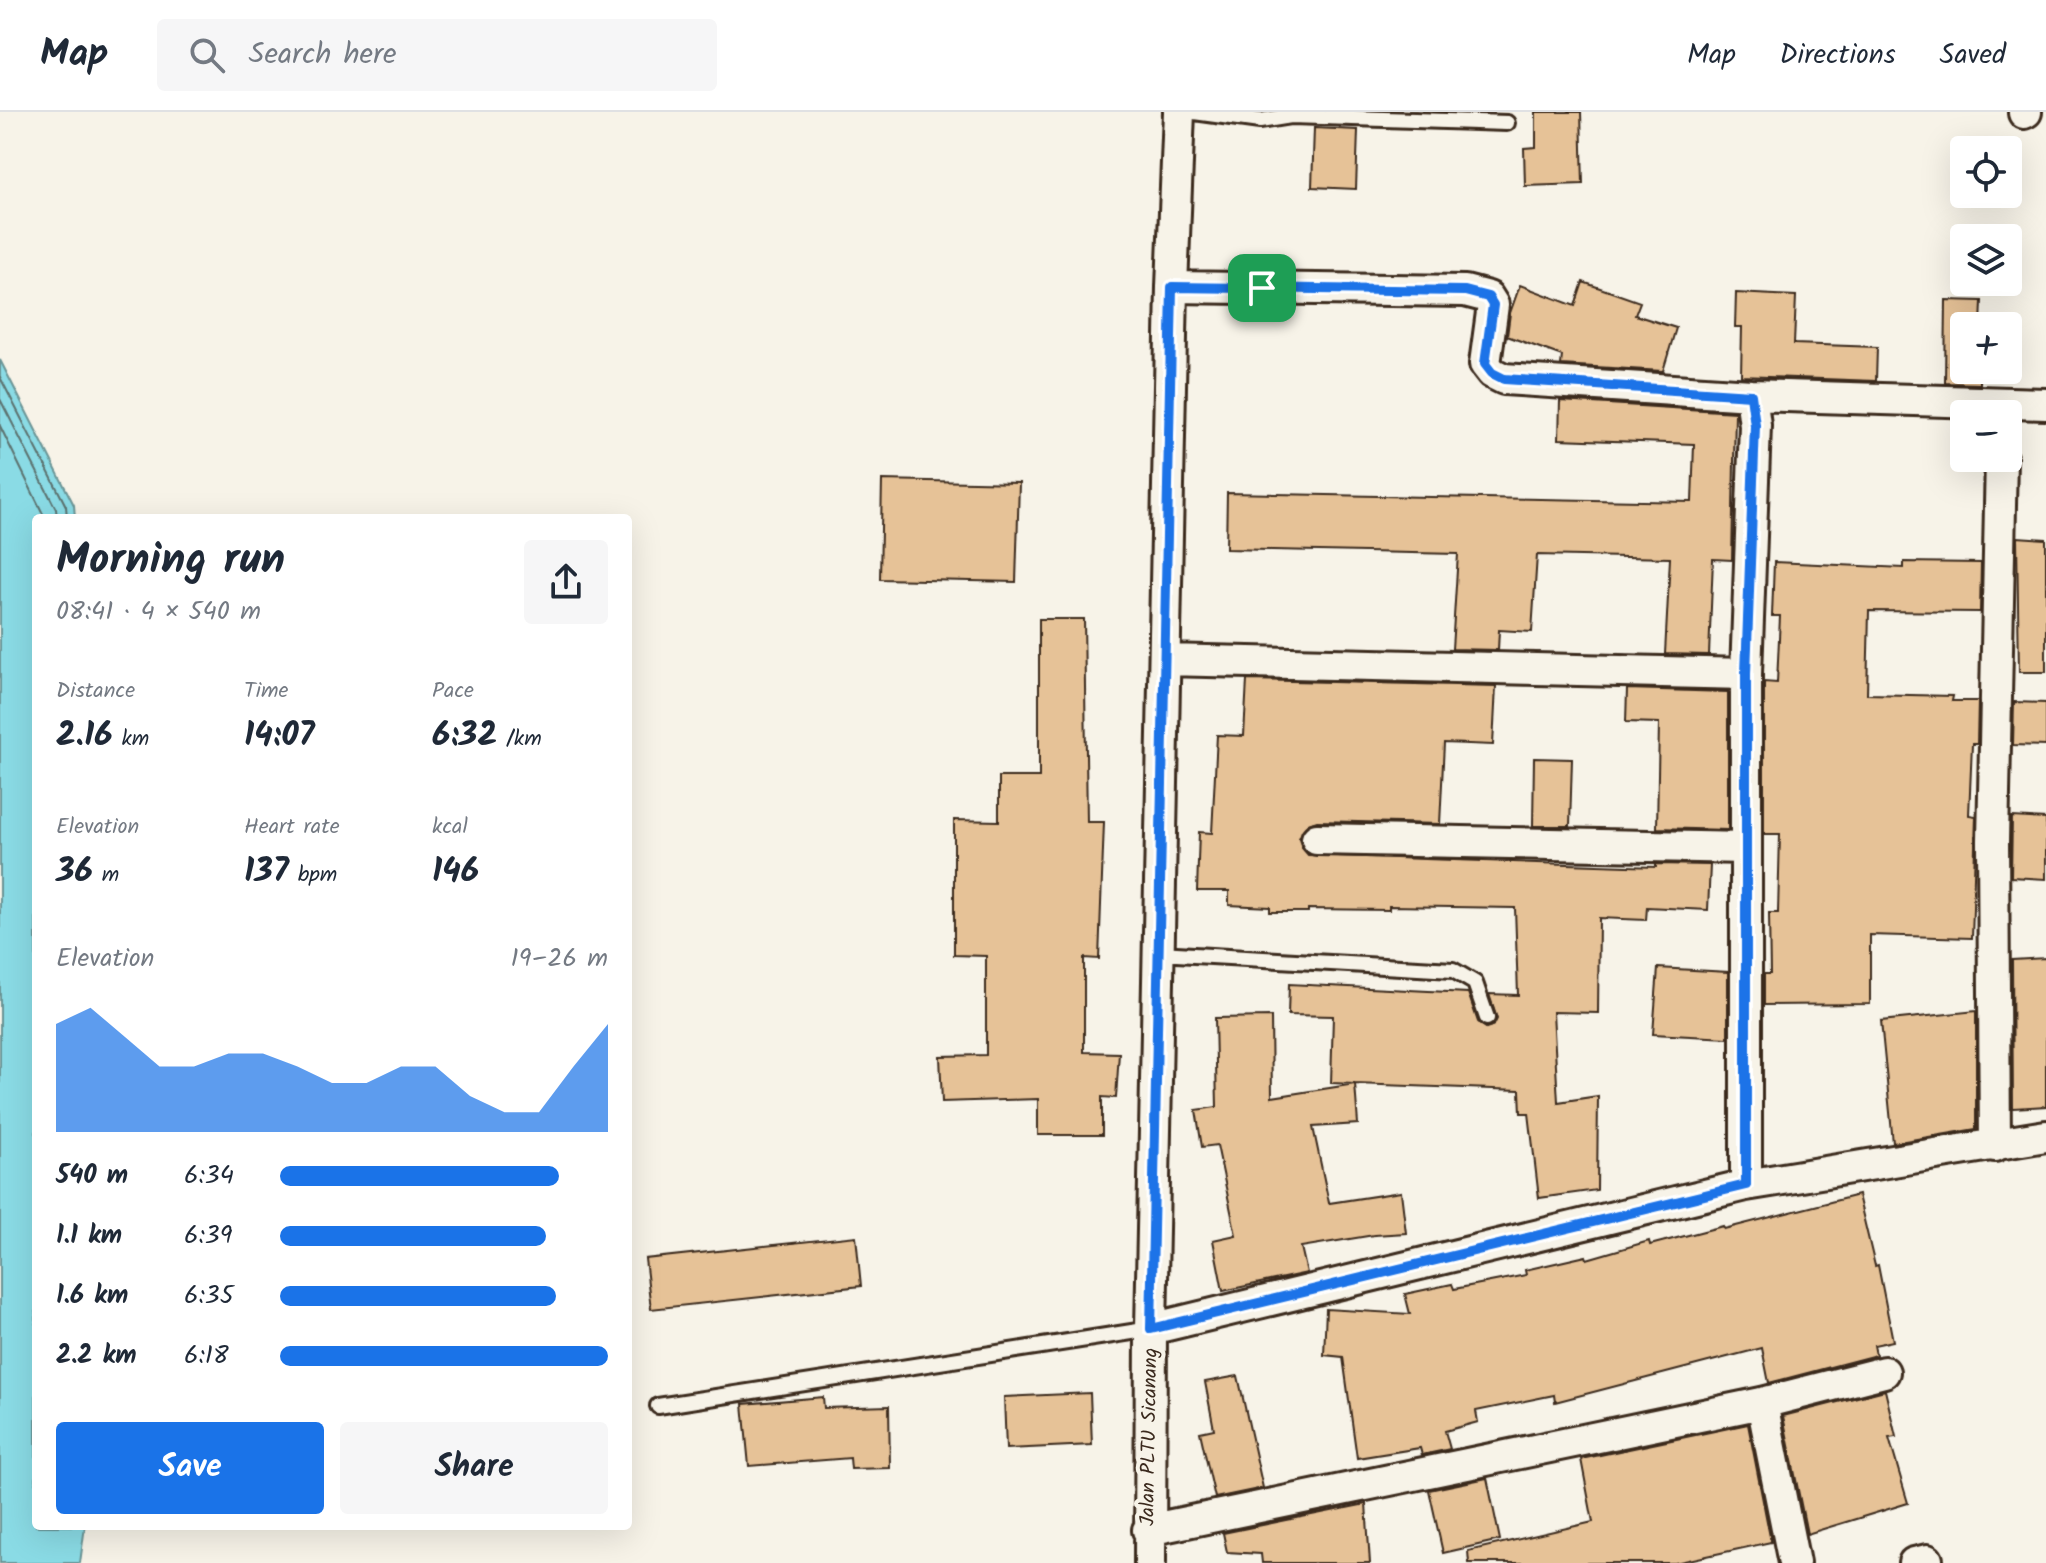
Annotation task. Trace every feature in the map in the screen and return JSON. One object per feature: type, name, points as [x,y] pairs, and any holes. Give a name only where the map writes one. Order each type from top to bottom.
[{"type":"street","name":"Jalan PLTU Sicanang","points":[[1150,1563],[1151,1329],[1172,287],[1179,112]]},
{"type":"street","points":[[1172,287],[1465,291],[1488,297],[1493,305],[1485,364],[1492,373],[1504,379],[1950,405]]},
{"type":"street","points":[[1746,1185],[1746,674],[1755,425],[1751,395]]},
{"type":"street","points":[[2022,406],[2046,404]]},
{"type":"street","points":[[1995,1146],[1993,841],[2001,472]]},
{"type":"street","points":[[1165,660],[1746,674]]},
{"type":"street","points":[[1317,839],[1746,848]]},
{"type":"street","points":[[1151,1329],[1746,1185],[2046,1136]]},
{"type":"street","points":[[1148,1530],[1762,1403],[1884,1372]]},
{"type":"street","points":[[1762,1403],[1794,1563]]},
{"type":"lane","points":[[1194,112],[1260,121],[1291,116],[1507,123]]},
{"type":"lane","points":[[1159,953],[1453,970],[1475,983],[1487,1018]]},
{"type":"lane","points":[[658,1406],[1151,1329]]},
{"type":"water","points":[[0,360],[74,505],[75,514],[32,514],[32,1530],[84,1530],[80,1563],[0,1563]]},
{"type":"building","points":[[1536,112],[1581,112],[1583,184],[1525,186],[1524,148],[1536,147]]},
{"type":"building","points":[[1314,128],[1358,130],[1356,189],[1312,187]]},
{"type":"building","points":[[1583,282],[1640,302],[1635,315],[1676,328],[1663,371],[1561,365],[1562,356],[1507,336],[1510,313],[1520,285],[1575,306]]},
{"type":"building","points":[[1736,293],[1796,296],[1794,344],[1877,347],[1876,381],[1741,376],[1742,327],[1735,327]]},
{"type":"building","points":[[1946,300],[1982,301],[1982,312],[1950,312],[1950,383],[1945,383]]},
{"type":"building","points":[[1560,401],[1735,412],[1732,560],[1713,559],[1709,655],[1665,654],[1670,558],[1537,555],[1532,632],[1499,630],[1498,650],[1452,649],[1458,554],[1226,549],[1227,493],[1692,502],[1694,444],[1559,439]]},
{"type":"building","points":[[882,480],[1019,483],[1016,582],[880,579]]},
{"type":"building","points":[[2017,537],[2046,539],[2046,672],[2019,672]]},
{"type":"building","points":[[1774,562],[1904,568],[1904,562],[1981,563],[1980,612],[1869,611],[1867,694],[1953,696],[1952,701],[1978,701],[1977,744],[1972,744],[1969,815],[1976,816],[1972,938],[1870,935],[1870,1004],[1764,1005],[1764,974],[1770,974],[1769,913],[1778,913],[1780,834],[1764,834],[1764,682],[1777,683],[1780,616],[1772,616]]},
{"type":"building","points":[[1039,619],[1084,619],[1087,822],[1104,822],[1099,959],[1084,958],[1084,1052],[1119,1053],[1116,1098],[1102,1097],[1102,1135],[1038,1135],[1038,1099],[942,1102],[940,1056],[986,1055],[986,956],[954,955],[954,820],[999,821],[999,777],[1039,777]]},
{"type":"building","points":[[1247,680],[1496,686],[1493,745],[1444,743],[1440,824],[1317,821],[1308,824],[1299,838],[1308,855],[1656,867],[1656,864],[1710,865],[1708,910],[1647,907],[1646,920],[1599,918],[1598,1013],[1553,1012],[1558,1102],[1598,1096],[1597,1190],[1539,1198],[1529,1113],[1521,1113],[1520,1090],[1331,1083],[1333,1016],[1288,1015],[1289,984],[1468,993],[1478,1022],[1486,1028],[1494,1025],[1497,1019],[1489,994],[1518,995],[1515,908],[1389,906],[1389,910],[1270,912],[1270,907],[1229,905],[1229,891],[1197,891],[1199,832],[1212,833],[1217,735],[1244,736]]},
{"type":"building","points":[[1627,689],[1728,692],[1728,830],[1657,828],[1659,723],[1626,722]]},
{"type":"building","points":[[2014,702],[2046,703],[2046,746],[2013,745]]},
{"type":"building","points":[[1534,758],[1572,759],[1570,826],[1533,826]]},
{"type":"building","points":[[2012,817],[2046,819],[2046,879],[2011,877]]},
{"type":"building","points":[[2046,958],[2046,1106],[2013,1108],[2012,960]]},
{"type":"building","points":[[1658,968],[1728,972],[1728,1038],[1653,1034]]},
{"type":"building","points":[[1976,1011],[1976,1129],[1893,1143],[1881,1021]]},
{"type":"building","points":[[1271,1017],[1272,1097],[1355,1084],[1358,1124],[1313,1127],[1329,1203],[1401,1192],[1406,1233],[1301,1247],[1307,1273],[1223,1291],[1213,1240],[1236,1235],[1217,1145],[1202,1147],[1196,1110],[1217,1107],[1215,1018]]},
{"type":"building","points":[[1858,1195],[1875,1266],[1878,1265],[1893,1341],[1874,1345],[1876,1355],[1769,1383],[1762,1348],[1555,1402],[1554,1395],[1476,1411],[1478,1422],[1445,1431],[1450,1449],[1422,1455],[1420,1448],[1357,1458],[1343,1357],[1324,1355],[1326,1309],[1410,1314],[1405,1294],[1452,1284],[1454,1289],[1526,1275],[1525,1270],[1586,1256],[1587,1259],[1649,1241],[1650,1245],[1723,1226],[1724,1229]]},
{"type":"building","points":[[856,1236],[861,1286],[651,1309],[645,1259]]},
{"type":"building","points":[[1238,1376],[1263,1488],[1215,1498],[1200,1432],[1214,1429],[1205,1382]]},
{"type":"building","points":[[1885,1390],[1896,1437],[1889,1438],[1908,1503],[1807,1534],[1783,1416]]},
{"type":"building","points":[[1090,1393],[1092,1445],[1006,1449],[1004,1397]]},
{"type":"building","points":[[823,1397],[824,1408],[889,1406],[890,1468],[851,1469],[850,1458],[749,1466],[743,1404]]},
{"type":"building","points":[[1748,1424],[1771,1542],[1675,1563],[1469,1563],[1468,1551],[1593,1522],[1581,1459]]},
{"type":"building","points":[[1487,1478],[1500,1540],[1443,1553],[1429,1490]]},
{"type":"building","points":[[1366,1504],[1370,1563],[1262,1563],[1261,1554],[1227,1552],[1223,1533]]},
{"type":"route","points":[[1172,287],[1262,288],[1465,291],[1488,297],[1493,305],[1485,364],[1492,373],[1504,379],[1751,395],[1755,425],[1746,674],[1746,1185],[1151,1329],[1172,287]]}]
